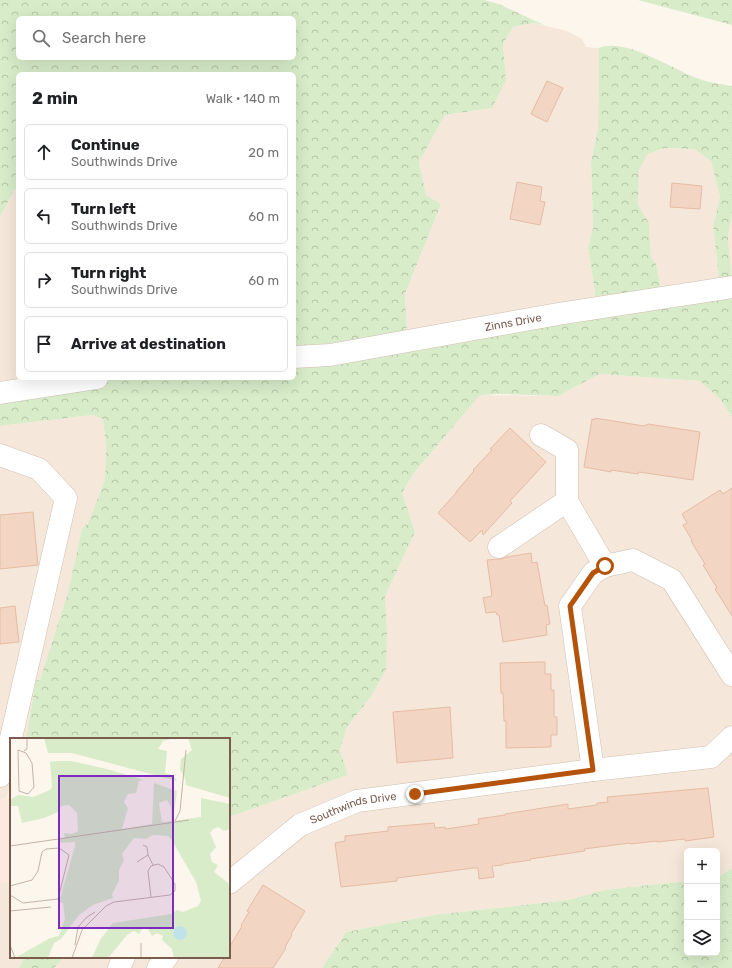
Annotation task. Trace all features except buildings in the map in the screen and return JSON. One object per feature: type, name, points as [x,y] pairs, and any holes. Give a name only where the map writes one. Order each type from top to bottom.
[{"type":"street","name":"Zinns Drive","points":[[296,357],[330,355],[412,339],[482,329],[558,314],[732,287]]},
{"type":"street","points":[[0,393],[84,380]]},
{"type":"street","points":[[541,435],[567,450],[567,501],[605,566]]},
{"type":"street","points":[[0,455],[39,469],[66,498],[11,738]]},
{"type":"street","points":[[499,547],[567,501]]},
{"type":"street","points":[[593,770],[570,606],[593,573],[605,566],[633,560],[672,580],[732,675]]},
{"type":"street","name":"Southwinds Drive","points":[[230,882],[300,825],[357,801],[593,770],[711,757],[732,737]]},
{"type":"street","points":[[0,776],[3,773],[10,742]]},
{"type":"street","points":[[230,866],[243,861],[254,862]]},
{"type":"street","points":[[119,968],[124,958]]},
{"type":"street","points":[[158,968],[166,958]]},
{"type":"shaded area","points":[[534,23],[567,31],[582,39],[586,47],[599,48],[598,127],[591,163],[593,228],[588,247],[597,306],[407,337],[405,294],[441,204],[426,195],[419,162],[445,115],[492,108],[506,81],[503,44],[513,27]]},
{"type":"shaded area","points":[[664,148],[694,149],[711,161],[720,197],[713,226],[720,287],[662,294],[656,264],[651,257],[649,224],[638,205],[639,170],[648,154]]},
{"type":"shaded area","points":[[14,190],[16,190],[16,380],[35,380],[0,400],[0,217]]},
{"type":"shaded area","points":[[732,214],[732,283],[728,237]]},
{"type":"shaded area","points":[[600,374],[700,381],[720,399],[732,417],[732,868],[720,876],[720,848],[684,848],[684,881],[604,890],[568,900],[434,915],[346,932],[322,968],[54,968],[63,958],[230,958],[230,817],[348,775],[340,750],[347,727],[372,695],[385,669],[387,633],[385,596],[415,532],[402,494],[414,473],[480,395],[558,396]]},
{"type":"shaded area","points":[[92,415],[103,419],[106,446],[105,480],[88,523],[82,529],[68,592],[40,680],[36,680],[26,738],[10,738],[10,784],[7,798],[0,799],[0,426]]},
{"type":"shaded area","points":[[10,798],[10,881],[0,883],[0,799]]},
{"type":"shaded area","points":[[10,881],[10,958],[24,958],[19,968],[0,968],[0,883]]},
{"type":"green space","points":[[0,0],[484,0],[499,4],[544,25],[534,23],[513,27],[503,44],[506,81],[492,108],[445,115],[419,162],[426,195],[441,204],[405,294],[407,337],[597,306],[588,247],[593,228],[591,163],[598,127],[599,48],[610,46],[623,47],[650,56],[702,80],[732,86],[732,214],[728,237],[732,283],[732,417],[720,399],[700,381],[600,374],[558,396],[499,394],[480,395],[414,473],[402,493],[415,532],[385,596],[387,633],[386,669],[372,695],[347,727],[340,750],[348,775],[230,817],[230,738],[26,738],[36,680],[40,680],[68,592],[82,529],[88,523],[105,480],[106,446],[103,419],[92,415],[0,426],[0,400],[35,380],[296,380],[296,72],[16,72],[16,190],[14,190],[0,217]],"holes":[[[664,148],[694,149],[711,161],[720,197],[713,226],[720,287],[662,293],[656,264],[651,257],[649,223],[638,205],[639,170],[648,154]]]},
{"type":"green space","points":[[638,0],[732,0],[732,25]]},
{"type":"green space","points":[[732,868],[732,968],[322,968],[346,932],[434,915],[568,900],[604,890],[684,881],[684,956],[720,956],[720,876]]},
{"type":"green space","points":[[24,958],[63,958],[54,968],[19,968]]},
{"type":"route","points":[[415,794],[593,770],[570,606],[593,573],[605,566]]}]
